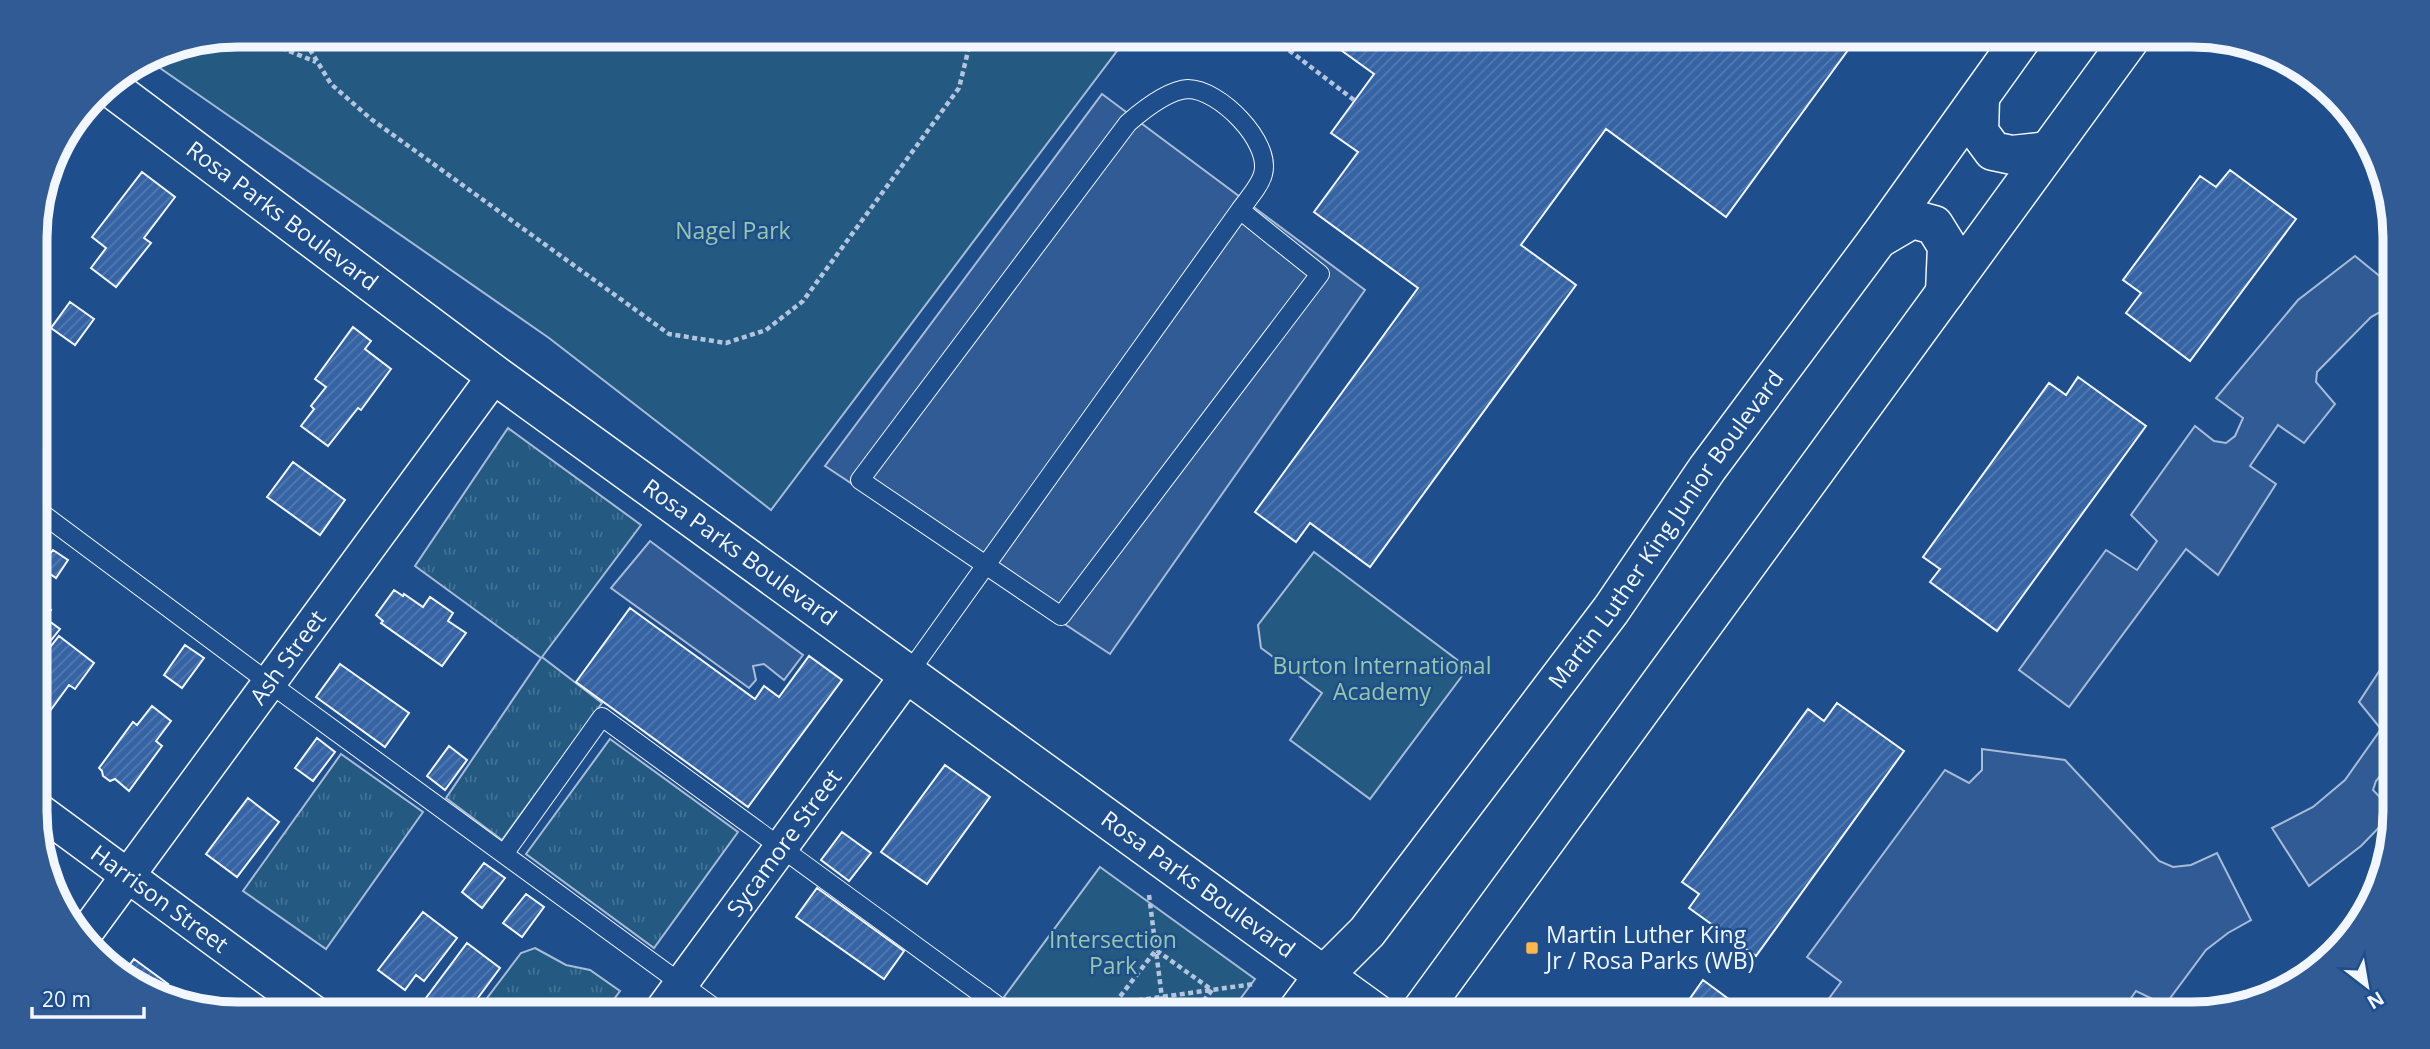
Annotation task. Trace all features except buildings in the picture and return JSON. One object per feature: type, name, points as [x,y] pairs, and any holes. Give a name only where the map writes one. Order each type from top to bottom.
[{"type":"main road","name":"Martin Luther King Junior Boulevard","points":[[1304,1001],[1324,975],[1367,932],[1611,610],[1707,469],[1878,239],[2016,47]]},
{"type":"main road","points":[[1428,1001],[2124,47]]},
{"type":"main road","name":"Rosa Parks Boulevard","points":[[116,92],[495,374],[1360,1001]]},
{"type":"main road","points":[[1980,98],[1979,132],[1993,151],[2012,155],[2048,151]]},
{"type":"main road","points":[[1878,239],[1912,219],[1934,225],[1947,246],[1945,293]]},
{"type":"street","name":"Ash Street","points":[[89,929],[495,374]]},
{"type":"street","name":"Sycamore Street","points":[[668,1002],[908,674]]},
{"type":"street","name":"Harrison Street","points":[[47,817],[300,1002]]},
{"type":"lane","points":[[908,674],[985,566],[1240,210],[1264,173],[1261,147],[1241,120],[1214,96],[1187,89],[1153,102],[1128,123],[860,480],[985,566],[1060,616],[1320,274],[1240,210]]},
{"type":"lane","points":[[48,518],[706,1002]]},
{"type":"lane","points":[[503,854],[602,718],[992,1002]]},
{"type":"lane","points":[[981,1002],[985,996]]},
{"type":"path","points":[[280,47],[317,62]]},
{"type":"path","points":[[308,47],[331,84],[371,119],[669,334],[726,343],[766,330],[803,301],[959,88],[969,47]]},
{"type":"path","points":[[1285,47],[1354,100]]},
{"type":"path","points":[[1149,894],[1162,1002]]},
{"type":"path","points":[[1156,950],[1212,990]]},
{"type":"path","points":[[1116,1002],[1156,950]]},
{"type":"path","points":[[1125,1002],[1254,984]]},
{"type":"path","points":[[1203,1002],[1212,990]]},
{"type":"green space","name":"Nagel Park","points":[[238,47],[1120,47],[771,510],[549,338],[157,66],[189,54]]},
{"type":"green space","points":[[508,428],[641,525],[542,657],[602,703],[502,840],[446,798],[541,658],[415,566]]},
{"type":"green space","name":"Burton International Academy","points":[[1314,552],[1468,668],[1370,799],[1290,740],[1322,693],[1261,648],[1258,625]]},
{"type":"green space","points":[[610,739],[738,832],[654,948],[526,854]]},
{"type":"green space","points":[[341,754],[423,812],[326,949],[243,891]]},
{"type":"green space","name":"Intersection Park","points":[[1100,867],[1255,979],[1238,1001],[1010,1002],[1004,997]]},
{"type":"green space","points":[[535,948],[566,965],[590,970],[620,991],[612,1002],[484,1002],[521,953]]},
{"type":"shaded area","points":[[1102,94],[1365,290],[1110,654],[825,466]]},
{"type":"shaded area","points":[[2355,256],[2383,279],[2383,310],[2371,317],[2317,372],[2316,382],[2335,404],[2304,443],[2278,425],[2250,466],[2276,484],[2218,575],[2186,549],[2069,707],[2019,670],[2106,550],[2137,570],[2157,541],[2131,515],[2195,426],[2214,441],[2226,443],[2235,436],[2243,418],[2216,398],[2298,300]]},
{"type":"shaded area","points":[[650,541],[803,655],[784,680],[764,664],[753,666],[756,680],[749,688],[611,588]]},
{"type":"shaded area","points":[[2383,665],[2383,772],[2373,790],[2383,800],[2382,825],[2361,846],[2309,886],[2272,828],[2313,807],[2345,780],[2381,729],[2359,702]]},
{"type":"shaded area","points":[[1982,749],[2065,760],[2159,861],[2173,867],[2191,865],[2217,853],[2251,920],[2206,950],[2168,1001],[2157,1001],[2136,991],[2129,1001],[1827,1001],[1841,982],[1807,957],[1945,770],[1969,783],[1982,770]]},
{"type":"place","name":"Martin Luther King Jr / Rosa Parks (WB)","points":[[1532,948]]}]
